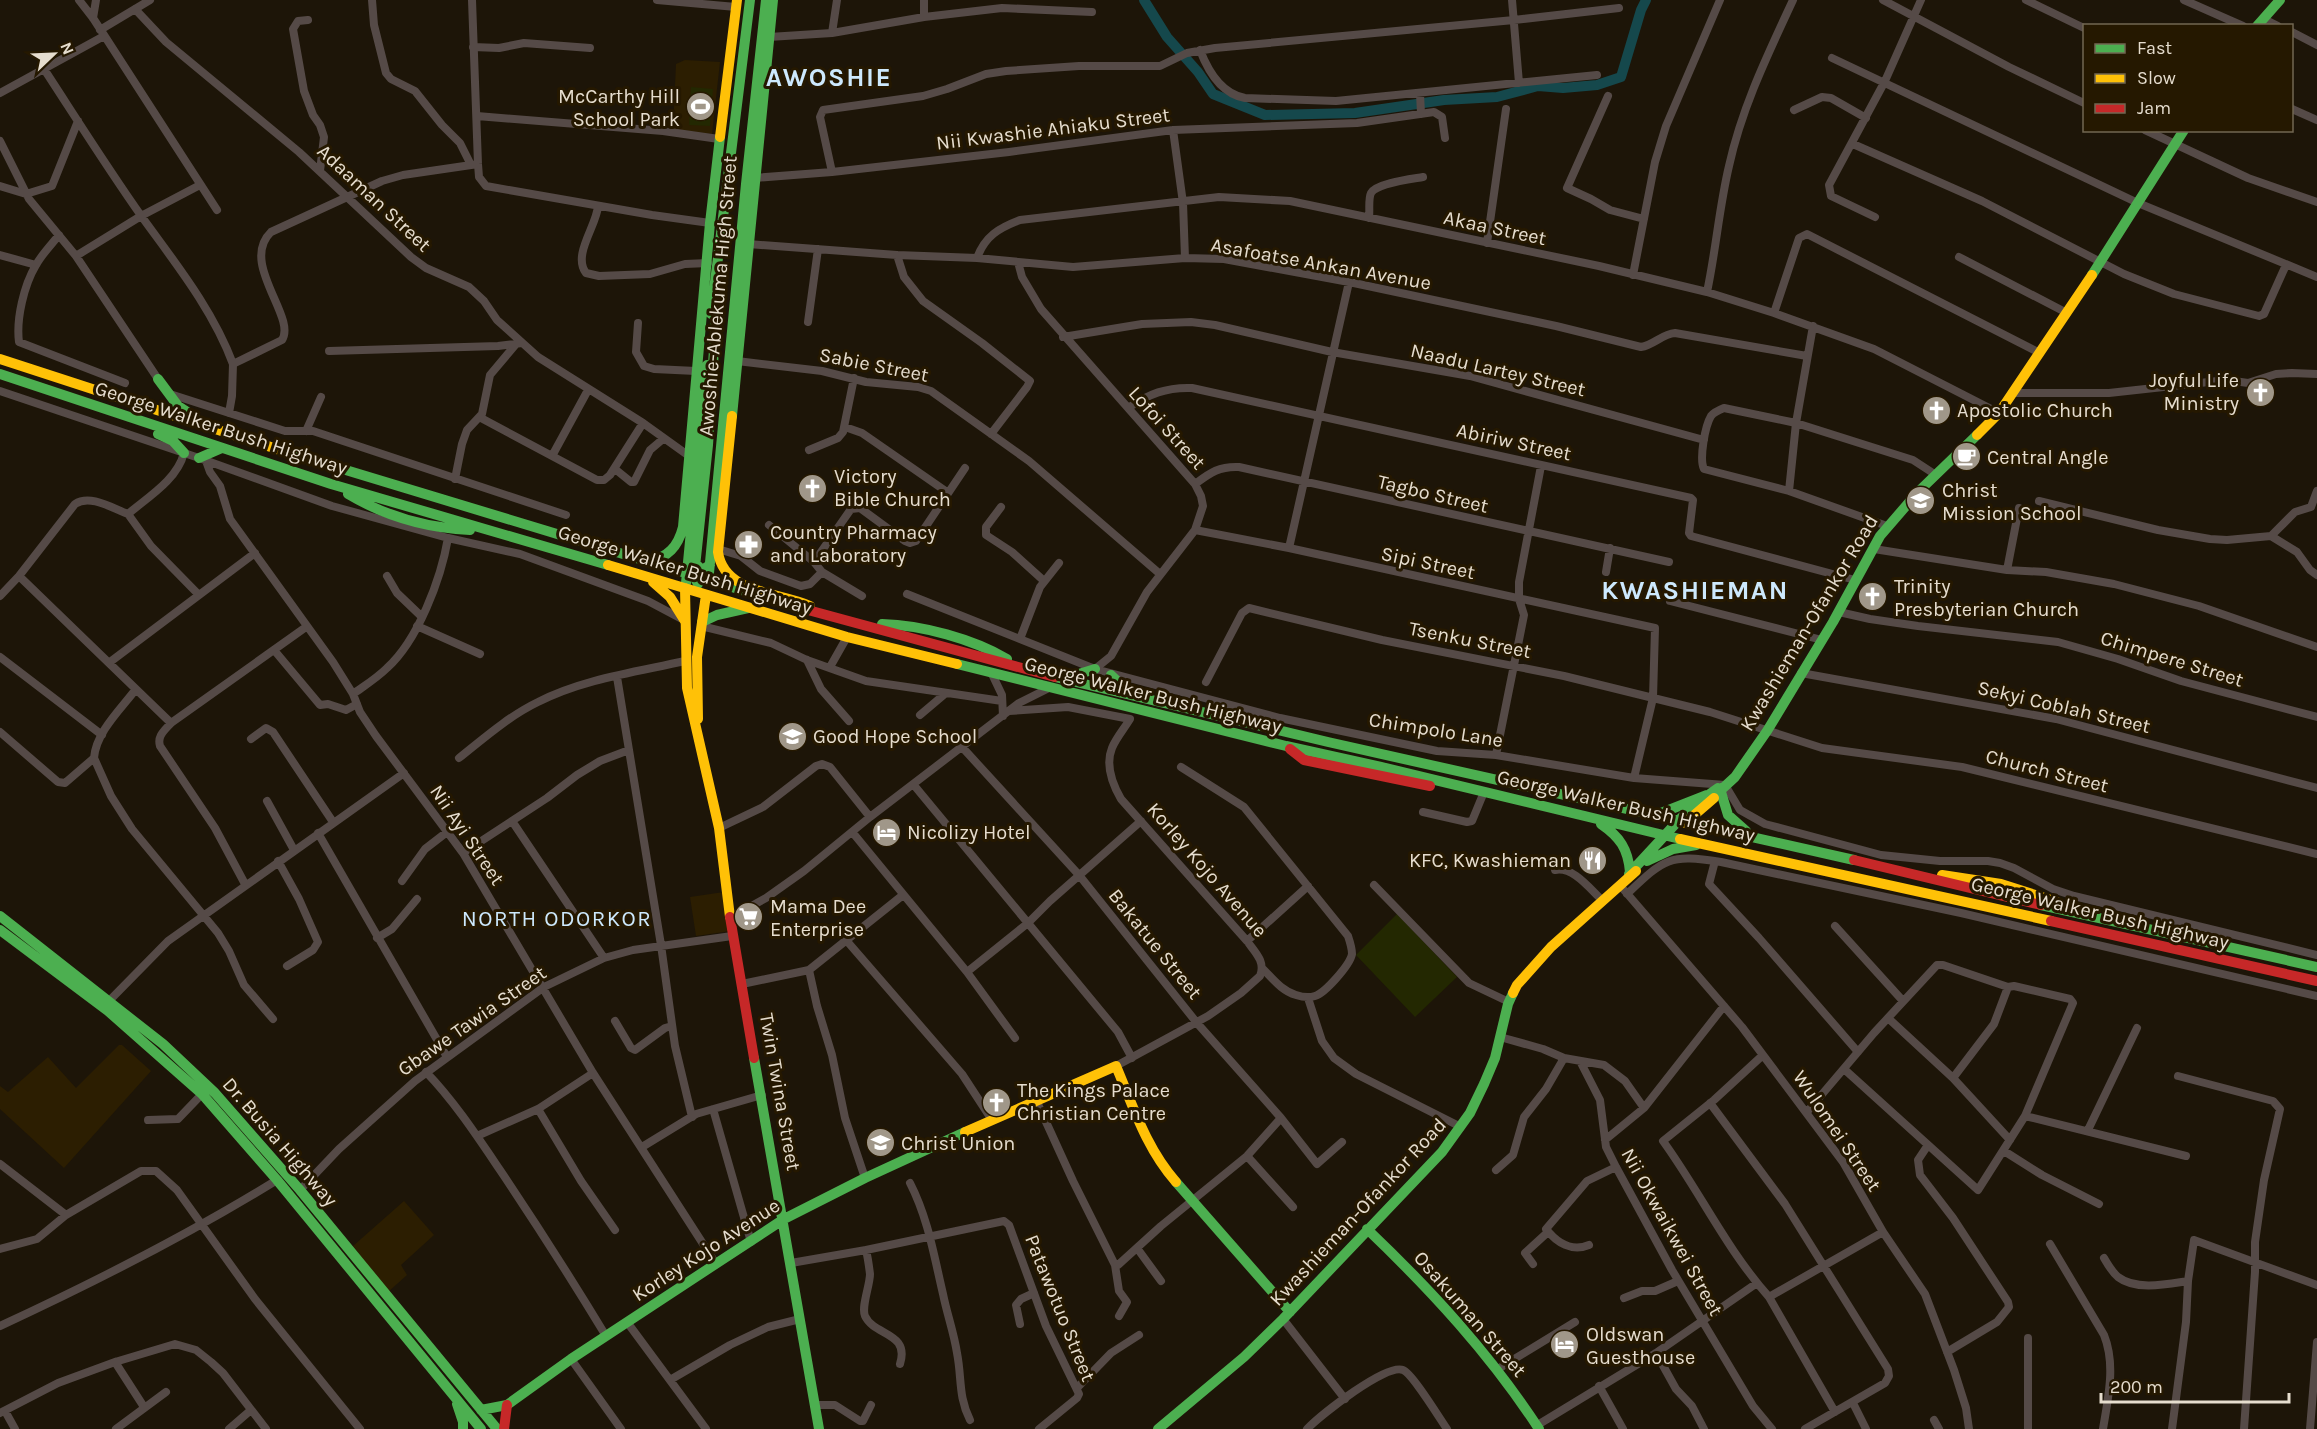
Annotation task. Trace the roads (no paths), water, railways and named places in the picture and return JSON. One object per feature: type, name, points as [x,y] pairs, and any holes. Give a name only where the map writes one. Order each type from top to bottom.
[{"type":"main road","name":"Awoshie-Ablekuma High Street","points":[[663,558],[671,553],[681,538],[696,371],[731,152],[750,0]]},
{"type":"main road","name":"Awoshie-Ablekuma High Street","points":[[740,583],[729,577],[722,568],[718,549],[749,151],[766,0]]},
{"type":"main road","name":"Awoshie-Ablekuma High Street","points":[[706,595],[737,361],[773,0]]},
{"type":"main road","points":[[2260,22],[2280,0]]},
{"type":"main road","name":"Awoshie-Ablekuma High Street","points":[[690,574],[713,307],[708,263],[710,223],[736,4]]},
{"type":"main road","name":"Kwashieman-Ofankor Road","points":[[1682,821],[1735,777],[1767,731],[1839,612],[1887,526],[1999,413],[2101,262],[2183,132]]},
{"type":"main road","points":[[731,152],[740,154],[749,151]]},
{"type":"main road","points":[[706,595],[690,574],[696,563],[712,385],[716,317],[713,307]]},
{"type":"main road","name":"George Walker Bush Highway","points":[[0,359],[289,453],[823,614],[860,624],[909,625],[990,649],[1003,655],[1015,666],[1404,760],[1913,874],[1960,876],[2038,893],[2083,914],[2317,967]]},
{"type":"main road","name":"George Walker Bush Highway","points":[[0,374],[331,484],[846,637],[1286,746],[1350,758],[1667,836],[2138,939],[2317,981]]},
{"type":"main road","points":[[158,379],[158,394]]},
{"type":"main road","points":[[143,405],[158,394]]},
{"type":"main road","points":[[158,394],[192,416],[271,442],[289,453]]},
{"type":"main road","points":[[113,412],[129,424],[172,439],[184,453]]},
{"type":"main road","points":[[203,459],[222,448]]},
{"type":"main road","name":"George Walker Bush Highway","points":[[646,562],[663,558]]},
{"type":"main road","points":[[696,563],[702,570],[710,565]]},
{"type":"main road","name":"Twin Twina Street","points":[[690,574],[685,588],[685,662],[691,713],[719,828],[732,936],[784,1219],[819,1429]]},
{"type":"main road","points":[[647,577],[670,597],[685,621]]},
{"type":"main road","name":"George Walker Bush Highway","points":[[740,583],[793,598],[823,614]]},
{"type":"main road","name":"Twin Twina Street","points":[[703,761],[696,700],[697,657],[706,595]]},
{"type":"main road","points":[[702,624],[717,615],[749,608]]},
{"type":"main road","points":[[1065,678],[1095,669]]},
{"type":"main road","points":[[1111,675],[1132,695]]},
{"type":"main road","name":"Kwashieman-Ofankor Road","points":[[1158,1429],[1244,1357],[1287,1316],[1442,1152],[1461,1127],[1484,1084],[1495,1058],[1509,1002],[1522,977],[1707,795],[1718,788],[1723,789]]},
{"type":"main road","points":[[1723,789],[1723,807],[1731,823],[1761,840]]},
{"type":"main road","points":[[1656,815],[1707,795]]},
{"type":"main road","points":[[1583,815],[1617,834],[1630,856],[1625,878]]},
{"type":"main road","name":"Kwashieman-Ofankor Road","points":[[1625,878],[1647,861],[1667,836]]},
{"type":"main road","points":[[1647,861],[1673,849],[1709,844]]},
{"type":"main road","name":"Dr. Busia Highway","points":[[0,916],[163,1044],[215,1093],[300,1190],[497,1429]]},
{"type":"main road","name":"Dr. Busia Highway","points":[[0,930],[108,1011],[202,1094],[277,1180],[481,1429]]},
{"type":"main road","points":[[1116,1066],[1150,1147],[1161,1166],[1287,1316]]},
{"type":"main road","name":"Korley Kojo Avenue","points":[[481,1410],[507,1405],[571,1359],[784,1219],[865,1178],[1116,1066]]},
{"type":"main road","name":"Osakuman Street","points":[[1367,1229],[1444,1306],[1498,1369],[1538,1427]]},
{"type":"main road","points":[[455,1396],[463,1429]]},
{"type":"main road","points":[[504,1429],[507,1405]]},
{"type":"street","points":[[79,0],[93,18],[217,210]]},
{"type":"street","points":[[93,18],[96,0]]},
{"type":"street","points":[[0,93],[44,69],[150,0]]},
{"type":"street","points":[[372,0],[374,26],[386,73],[391,79],[415,91],[442,125],[460,143],[486,186],[710,223]]},
{"type":"street","points":[[472,0],[477,116],[475,165]]},
{"type":"street","points":[[657,0],[736,4]]},
{"type":"street","points":[[832,33],[837,0]]},
{"type":"street","points":[[924,0],[924,17]]},
{"type":"street","points":[[1512,0],[1519,83]]},
{"type":"street","points":[[1633,275],[1655,162],[1666,126],[1720,0]]},
{"type":"street","points":[[1707,292],[1728,166],[1739,128],[1751,92],[1793,0]]},
{"type":"street","points":[[1882,0],[2009,67],[2083,102]]},
{"type":"street","points":[[1875,217],[1829,194],[1829,185],[1885,81],[1921,0]]},
{"type":"street","points":[[2026,0],[2083,27]]},
{"type":"street","points":[[2184,0],[2238,24]]},
{"type":"street","points":[[769,37],[832,33],[924,17],[1002,8],[1092,12]]},
{"type":"street","points":[[832,172],[819,117],[820,112],[827,108],[923,96],[986,74],[1006,70],[1078,66],[1160,66],[1187,53],[1200,50],[1619,8]]},
{"type":"street","name":"Adaaman Street","points":[[135,9],[165,42],[320,171],[426,268],[469,286],[519,343],[588,390],[643,423],[689,456]]},
{"type":"street","points":[[308,21],[298,21],[292,29],[304,91],[324,137],[320,171]]},
{"type":"street","points":[[2293,33],[2317,45]]},
{"type":"street","points":[[473,47],[499,48],[524,43],[590,48]]},
{"type":"street","points":[[1200,50],[1209,69],[1226,90],[1236,96],[1302,101],[1420,95],[1597,75]]},
{"type":"street","points":[[1832,58],[1885,81],[2138,203],[2317,277]]},
{"type":"street","points":[[44,69],[141,216],[192,287],[225,342],[233,364],[229,413]]},
{"type":"street","points":[[1420,95],[1421,111],[1434,112],[1442,117],[1445,138]]},
{"type":"street","points":[[1608,96],[1567,188],[1610,210],[1644,219]]},
{"type":"street","points":[[1794,110],[1822,97],[1831,98],[1866,118]]},
{"type":"street","points":[[1487,243],[1506,109]]},
{"type":"street","points":[[2293,109],[2317,120]]},
{"type":"street","name":"Nii Kwashie Ahiaku Street","points":[[754,178],[832,172],[1009,152],[1173,130],[1357,123],[1421,111]]},
{"type":"street","points":[[477,116],[663,131],[719,139]]},
{"type":"street","points":[[0,186],[26,194],[52,186],[78,121]]},
{"type":"street","points":[[1173,130],[1183,203],[1185,258]]},
{"type":"street","points":[[2149,132],[2248,178],[2317,202]]},
{"type":"street","points":[[0,141],[26,194],[76,256],[158,379]]},
{"type":"street","points":[[1853,144],[1972,196],[2124,274],[2174,294],[2259,316],[2266,311],[2286,266]]},
{"type":"street","points":[[233,364],[282,340],[285,336],[284,325],[268,287],[260,256],[262,240],[271,232],[345,196],[403,175],[475,165]]},
{"type":"street","points":[[1369,218],[1371,194],[1374,190],[1386,184],[1423,177]]},
{"type":"street","points":[[76,256],[141,216],[200,185]]},
{"type":"street","name":"Akaa Street","points":[[977,258],[987,238],[1001,228],[1020,220],[1183,203],[1219,197],[1290,201],[1707,292],[1813,326],[1874,349],[1999,413]]},
{"type":"street","points":[[598,206],[598,217],[587,236],[582,262],[586,273],[599,276],[650,274],[685,264],[708,263]]},
{"type":"street","points":[[59,234],[36,265],[21,307],[17,327],[19,342],[125,383]]},
{"type":"street","points":[[1774,313],[1799,238],[1807,234],[2040,353]]},
{"type":"street","name":"Asafoatse Ankan Avenue","points":[[748,244],[897,255],[977,258],[1073,267],[1185,258],[1224,259],[1349,282],[1556,326],[1641,347],[1675,333],[1807,356]]},
{"type":"street","points":[[808,322],[818,249]]},
{"type":"street","points":[[0,255],[36,265]]},
{"type":"street","points":[[897,255],[904,277],[923,301],[1030,381],[991,434]]},
{"type":"street","points":[[1959,256],[2067,313]]},
{"type":"street","name":"Lofoi Street","points":[[1018,262],[1022,277],[1041,309],[1063,337],[1195,484],[1203,506],[1195,530],[1160,574],[1111,656],[1095,669]]},
{"type":"street","points":[[1289,548],[1349,282]]},
{"type":"street","name":"Naadu Lartey Street","points":[[1063,337],[1142,324],[1191,322],[1244,330],[1332,351],[1470,376],[1704,440]]},
{"type":"street","points":[[638,323],[636,352],[644,366],[654,369],[696,371]]},
{"type":"street","points":[[1789,491],[1796,423],[1813,326]]},
{"type":"street","points":[[329,351],[498,346],[519,343]]},
{"type":"street","points":[[456,479],[462,444],[467,430],[481,418],[490,375],[519,343]]},
{"type":"street","name":"Sabie Street","points":[[737,361],[822,371],[874,384],[918,387],[931,391],[1029,461],[1160,574]]},
{"type":"street","points":[[2012,393],[2109,393],[2227,380],[2248,382],[2276,374],[2317,374]]},
{"type":"street","points":[[809,450],[838,438],[845,427],[854,378]]},
{"type":"street","name":"Abiriw Street","points":[[1128,408],[1162,389],[1179,388],[1318,415],[1691,498],[1693,500],[1689,533],[1691,536],[1855,580]]},
{"type":"street","points":[[552,456],[588,390]]},
{"type":"street","points":[[0,391],[203,459],[332,506],[448,538],[520,554],[648,601],[685,621]]},
{"type":"street","points":[[158,394],[285,431],[313,431],[566,515]]},
{"type":"street","points":[[306,431],[321,397]]},
{"type":"street","points":[[1887,526],[1789,491],[1704,469],[1702,464],[1704,440],[1711,417],[1716,411],[1724,408],[1796,423],[1913,460],[1936,475]]},
{"type":"street","points":[[481,418],[597,480],[604,480],[615,469],[643,423]]},
{"type":"street","points":[[845,427],[862,433],[947,492]]},
{"type":"street","points":[[615,469],[634,482],[650,450],[663,439]]},
{"type":"street","points":[[128,514],[174,474],[181,465],[184,453]]},
{"type":"street","name":"Nii Ayi Street","points":[[203,459],[220,486],[230,519],[333,662],[376,736],[463,853],[593,1073],[716,1264]]},
{"type":"street","name":"Tagbo Street","points":[[1195,484],[1214,470],[1225,466],[1239,467],[1669,562]]},
{"type":"street","points":[[1496,755],[1524,615],[1519,599],[1519,582],[1541,466]]},
{"type":"street","points":[[814,562],[851,509],[855,507],[860,508],[905,541],[910,543],[915,541],[964,468]]},
{"type":"street","points":[[2271,536],[2295,512],[2314,508],[2317,491]]},
{"type":"street","points":[[0,596],[19,576],[75,504],[82,499],[89,499],[128,514],[151,546],[199,595]]},
{"type":"street","points":[[2039,501],[2210,540],[2271,536],[2297,552],[2310,570],[2317,575]]},
{"type":"street","points":[[1001,507],[986,527],[986,535],[1012,552],[1044,580]]},
{"type":"street","points":[[2007,570],[2019,508]]},
{"type":"street","points":[[769,525],[814,562],[822,572],[862,596]]},
{"type":"street","name":"Sipi Street","points":[[1195,530],[1289,548],[1655,628],[1653,698]]},
{"type":"street","points":[[353,694],[387,668],[404,649],[417,626],[444,559],[448,538]]},
{"type":"street","points":[[1606,572],[1610,548]]},
{"type":"street","points":[[718,549],[741,556],[760,571],[801,586],[810,584],[822,572]]},
{"type":"street","points":[[1874,549],[2007,570],[2046,572],[2114,584],[2199,606],[2317,647]]},
{"type":"street","points":[[110,662],[255,553]]},
{"type":"street","points":[[1020,639],[1044,580],[1059,563]]},
{"type":"street","points":[[19,576],[171,723]]},
{"type":"street","points":[[387,576],[397,593],[421,616]]},
{"type":"street","name":"Chimpolo Lane","points":[[907,594],[1111,675],[1280,718],[1437,751],[1496,755],[1634,778],[1723,789]]},
{"type":"street","points":[[1670,601],[1822,640]]},
{"type":"street","name":"Tsenku Street","points":[[1206,682],[1242,613],[1249,608],[1382,640],[1514,665],[1653,698],[1710,712],[1767,731]]},
{"type":"street","name":"Chimpere Street","points":[[1839,612],[1908,625],[2058,642],[2118,659],[2181,681],[2317,717]]},
{"type":"street","points":[[702,624],[771,643],[807,660],[866,681],[1002,701]]},
{"type":"street","points":[[417,626],[480,654]]},
{"type":"street","points":[[245,885],[215,828],[160,746],[159,740],[161,734],[171,723],[306,627]]},
{"type":"street","points":[[830,667],[846,637]]},
{"type":"street","points":[[274,650],[320,705],[328,704],[346,710],[357,704]]},
{"type":"street","points":[[1111,656],[1111,675]]},
{"type":"street","points":[[0,657],[102,735]]},
{"type":"street","points":[[807,660],[821,689],[849,721]]},
{"type":"street","points":[[459,758],[513,717],[537,702],[562,691],[685,662]]},
{"type":"street","name":"Sekyi Coblah Street","points":[[1802,673],[2056,719],[2317,788]]},
{"type":"street","points":[[992,674],[1000,688],[1006,713]]},
{"type":"street","points":[[617,677],[672,1026],[692,1117]]},
{"type":"street","points":[[730,918],[766,898],[1027,698],[1052,688]]},
{"type":"street","points":[[136,689],[102,735],[96,745],[94,758],[122,814],[218,933],[251,996],[273,1019]]},
{"type":"street","points":[[920,715],[946,693]]},
{"type":"street","points":[[1634,778],[1653,698]]},
{"type":"street","name":"Korley Kojo Avenue","points":[[1006,713],[1068,707],[1130,719],[1111,749],[1111,777],[1121,799],[1247,941],[1261,961],[1263,969],[1260,976],[1241,993],[1197,1023],[1116,1066]]},
{"type":"street","points":[[251,739],[266,728],[273,732],[333,822]]},
{"type":"street","name":"Church Street","points":[[1767,731],[1822,748],[1962,767],[2317,854]]},
{"type":"street","points":[[0,732],[61,783],[69,780],[94,758]]},
{"type":"street","name":"Bakatue Street","points":[[962,747],[1079,875],[1197,1023],[1281,1118],[1317,1164],[1342,1142]]},
{"type":"street","points":[[463,853],[577,774],[600,761],[629,750]]},
{"type":"street","points":[[719,828],[763,807],[816,766],[822,764],[830,767],[870,817]]},
{"type":"street","points":[[1181,767],[1244,807],[1348,936],[1352,954],[1345,967],[1327,988],[1316,996],[1308,998],[1284,990],[1263,969]]},
{"type":"street","points":[[109,1001],[168,941],[404,773]]},
{"type":"street","points":[[913,784],[1118,1032],[1132,1058]]},
{"type":"street","points":[[1723,789],[1740,810],[1765,824],[1881,855],[1941,861],[2000,863],[2053,889],[2074,896],[2314,955],[2317,947]]},
{"type":"street","points":[[1423,812],[1467,822],[1472,821],[1484,792]]},
{"type":"street","points":[[267,801],[294,850]]},
{"type":"street","points":[[512,821],[604,958]]},
{"type":"street","points":[[967,972],[1028,924],[1079,875],[1141,821]]},
{"type":"street","points":[[402,881],[425,849],[447,832]]},
{"type":"street","points":[[853,833],[967,972],[1015,1038]]},
{"type":"street","points":[[318,834],[447,1057]]},
{"type":"street","name":"George Walker Bush Highway","points":[[1627,894],[1660,864],[1684,858],[1715,861]]},
{"type":"street","points":[[278,861],[299,899],[318,942],[313,950],[287,966]]},
{"type":"street","points":[[1858,1052],[1760,938],[1709,884],[1715,861],[1972,916],[2317,996]]},
{"type":"street","points":[[1555,870],[1571,872],[1602,900]]},
{"type":"street","name":"Wulomei Street","points":[[1625,878],[1627,894],[1724,1006],[1843,1162],[1883,1232],[1925,1294],[1966,1408],[1969,1429]]},
{"type":"street","points":[[1374,885],[1469,983],[1509,1002]]},
{"type":"street","points":[[1247,941],[1308,886]]},
{"type":"street","points":[[742,984],[809,970],[903,895]]},
{"type":"street","points":[[377,938],[392,929],[417,899]]},
{"type":"street","points":[[1836,926],[1904,1001]]},
{"type":"street","name":"Gbawe Tawia Street","points":[[300,1190],[339,1149],[426,1071],[544,987],[604,958],[633,950],[732,936]]},
{"type":"street","points":[[846,940],[962,1074],[992,1120]]},
{"type":"street","points":[[1807,1112],[1858,1052],[1888,1018],[1937,965],[2008,987],[2014,986],[2070,999],[2073,1003],[2025,1116],[1980,1189],[1976,1190],[1844,1069]]},
{"type":"street","points":[[809,970],[816,1006],[832,1054],[845,1118],[865,1178]]},
{"type":"street","points":[[1953,1078],[1994,1024],[2008,987]]},
{"type":"street","points":[[1308,998],[1322,1041],[1334,1058],[1356,1074],[1461,1127]]},
{"type":"street","name":"Nii Okwaikwei Street","points":[[1724,1006],[1644,1108],[1605,1140],[1616,1167],[1678,1281],[1753,1406],[1772,1429]]},
{"type":"street","points":[[1888,1018],[1953,1078],[2010,1140]]},
{"type":"street","points":[[615,1021],[631,1048],[635,1050],[665,1028],[672,1026]]},
{"type":"street","points":[[2088,1130],[2137,1028]]},
{"type":"street","points":[[1500,1037],[1549,1051],[1564,1058],[1594,1062],[1613,1070],[1625,1081],[1644,1108]]},
{"type":"street","points":[[1763,1055],[1710,1103],[1663,1141],[1723,1236],[1769,1297],[1835,1412]]},
{"type":"street","points":[[1496,1170],[1513,1155],[1524,1117],[1546,1089],[1564,1058]]},
{"type":"street","points":[[1580,1061],[1600,1100],[1605,1140]]},
{"type":"street","points":[[426,1071],[441,1087],[477,1136],[556,1252],[606,1336]]},
{"type":"street","points":[[477,1136],[538,1109],[593,1073]]},
{"type":"street","points":[[2178,1076],[2273,1101],[2280,1109],[2264,1180],[2255,1242],[2244,1429]]},
{"type":"street","points":[[148,1120],[178,1119],[202,1094]]},
{"type":"street","points":[[642,1147],[692,1117],[762,1095]]},
{"type":"street","points":[[1036,1100],[1115,1265],[1119,1291],[1127,1302],[1119,1316]]},
{"type":"street","points":[[1710,1103],[1785,1204],[1886,1364],[1889,1373],[1885,1383],[1805,1429]]},
{"type":"street","points":[[538,1109],[581,1181],[615,1230]]},
{"type":"street","points":[[713,1109],[751,1242]]},
{"type":"street","points":[[2025,1116],[2186,1156]]},
{"type":"street","points":[[1115,1265],[1118,1265],[1247,1156],[1281,1118]]},
{"type":"street","points":[[1928,1145],[1918,1160],[1920,1175],[1953,1218],[2009,1304],[2007,1311],[1996,1322],[1947,1352]]},
{"type":"street","points":[[2004,1151],[2042,1175],[2099,1204]]},
{"type":"street","points":[[1247,1156],[1293,1207]]},
{"type":"street","points":[[0,1164],[66,1215]]},
{"type":"street","points":[[1589,1245],[1577,1249],[1564,1244],[1548,1232],[1547,1226],[1587,1181],[1616,1167]]},
{"type":"street","points":[[0,1249],[38,1239],[66,1215],[145,1169],[156,1171],[169,1182],[255,1299],[360,1429]]},
{"type":"street","points":[[0,1326],[76,1291],[202,1224],[277,1180]]},
{"type":"street","points":[[910,1183],[923,1210],[954,1335],[960,1393],[970,1420]]},
{"type":"street","name":"Patawotuo Street","points":[[791,1263],[930,1238],[1004,1221],[1009,1225],[1046,1326],[1079,1394],[1039,1429]]},
{"type":"street","points":[[1533,1264],[1525,1253],[1548,1232]]},
{"type":"street","points":[[1769,1297],[1883,1232]]},
{"type":"street","points":[[2172,1429],[2194,1240],[2317,1285]]},
{"type":"street","points":[[2050,1244],[2099,1328],[2109,1350],[2110,1373],[2103,1429]]},
{"type":"street","points":[[1137,1248],[1161,1281]]},
{"type":"street","points":[[866,1250],[870,1275],[863,1311],[865,1317],[902,1347],[903,1356],[900,1364]]},
{"type":"street","points":[[2103,1258],[2124,1281],[2162,1285],[2188,1281]]},
{"type":"street","points":[[1624,1298],[1642,1291],[1655,1291],[1678,1281]]},
{"type":"street","points":[[1538,1427],[1599,1386],[1656,1353],[1757,1283]]},
{"type":"street","points":[[1020,1323],[1017,1301],[1034,1293]]},
{"type":"street","points":[[1287,1316],[1345,1399]]},
{"type":"street","points":[[670,1380],[768,1327],[800,1319]]},
{"type":"street","points":[[627,1322],[706,1429]]},
{"type":"street","points":[[1498,1369],[1575,1322]]},
{"type":"street","points":[[1077,1388],[1107,1357],[1140,1335]]},
{"type":"street","points":[[2028,1338],[2028,1429]]},
{"type":"street","points":[[2310,1429],[2317,1342]]},
{"type":"street","points":[[15,1429],[2,1412],[58,1383],[115,1362],[175,1344],[196,1350],[223,1373],[266,1429]]},
{"type":"street","points":[[1656,1353],[1676,1389],[1692,1406],[1704,1429]]},
{"type":"street","points":[[571,1359],[621,1429]]},
{"type":"street","points":[[115,1362],[144,1407]]},
{"type":"street","points":[[1307,1429],[1345,1399],[1388,1370],[1402,1369],[1408,1373],[1447,1429]]},
{"type":"street","points":[[1599,1386],[1623,1429]]},
{"type":"street","points":[[116,1429],[166,1392]]},
{"type":"street","points":[[1853,1403],[1866,1429]]},
{"type":"street","points":[[814,1405],[835,1405],[860,1421],[863,1421],[871,1405]]},
{"type":"street","points":[[229,1429],[251,1410]]},
{"type":"street","points":[[1934,1420],[1939,1429]]},
{"type":"waterway","points":[[1144,0],[1167,37],[1198,72],[1213,94],[1265,115],[1355,113],[1444,100],[1497,97],[1538,86],[1563,88],[1597,85],[1621,77],[1646,0]]},
{"type":"place","name":"McCarthy Hill School Park","points":[[701,107]]},
{"type":"place","name":"Joyful Life Ministry","points":[[2260,392]]},
{"type":"place","name":"Apostolic Church","points":[[1936,410]]},
{"type":"place","name":"Central Angle","points":[[1966,457]]},
{"type":"place","name":"Victory Bible Church","points":[[813,488]]},
{"type":"place","name":"Christ Mission School","points":[[1921,501]]},
{"type":"place","name":"Country Pharmacy and Laboratory","points":[[749,544]]},
{"type":"place","name":"Trinity Presbyterian Church","points":[[1873,597]]},
{"type":"place","name":"Good Hope School","points":[[792,736]]},
{"type":"place","name":"Nicolizy Hotel","points":[[886,832]]},
{"type":"place","name":"KFC, Kwashieman","points":[[1592,860]]},
{"type":"place","name":"Mama Dee Enterprise","points":[[749,917]]},
{"type":"place","name":"The Kings Palace Christian Centre","points":[[996,1102]]},
{"type":"place","name":"Christ Union","points":[[880,1143]]},
{"type":"place","name":"Oldswan Guesthouse","points":[[1565,1345]]},
{"type":"district","name":"AWOSHIE","points":[[829,77]]},
{"type":"district","name":"KWASHIEMAN","points":[[1695,590]]},
{"type":"district","name":"NORTH ODORKOR","points":[[557,919]]}]
